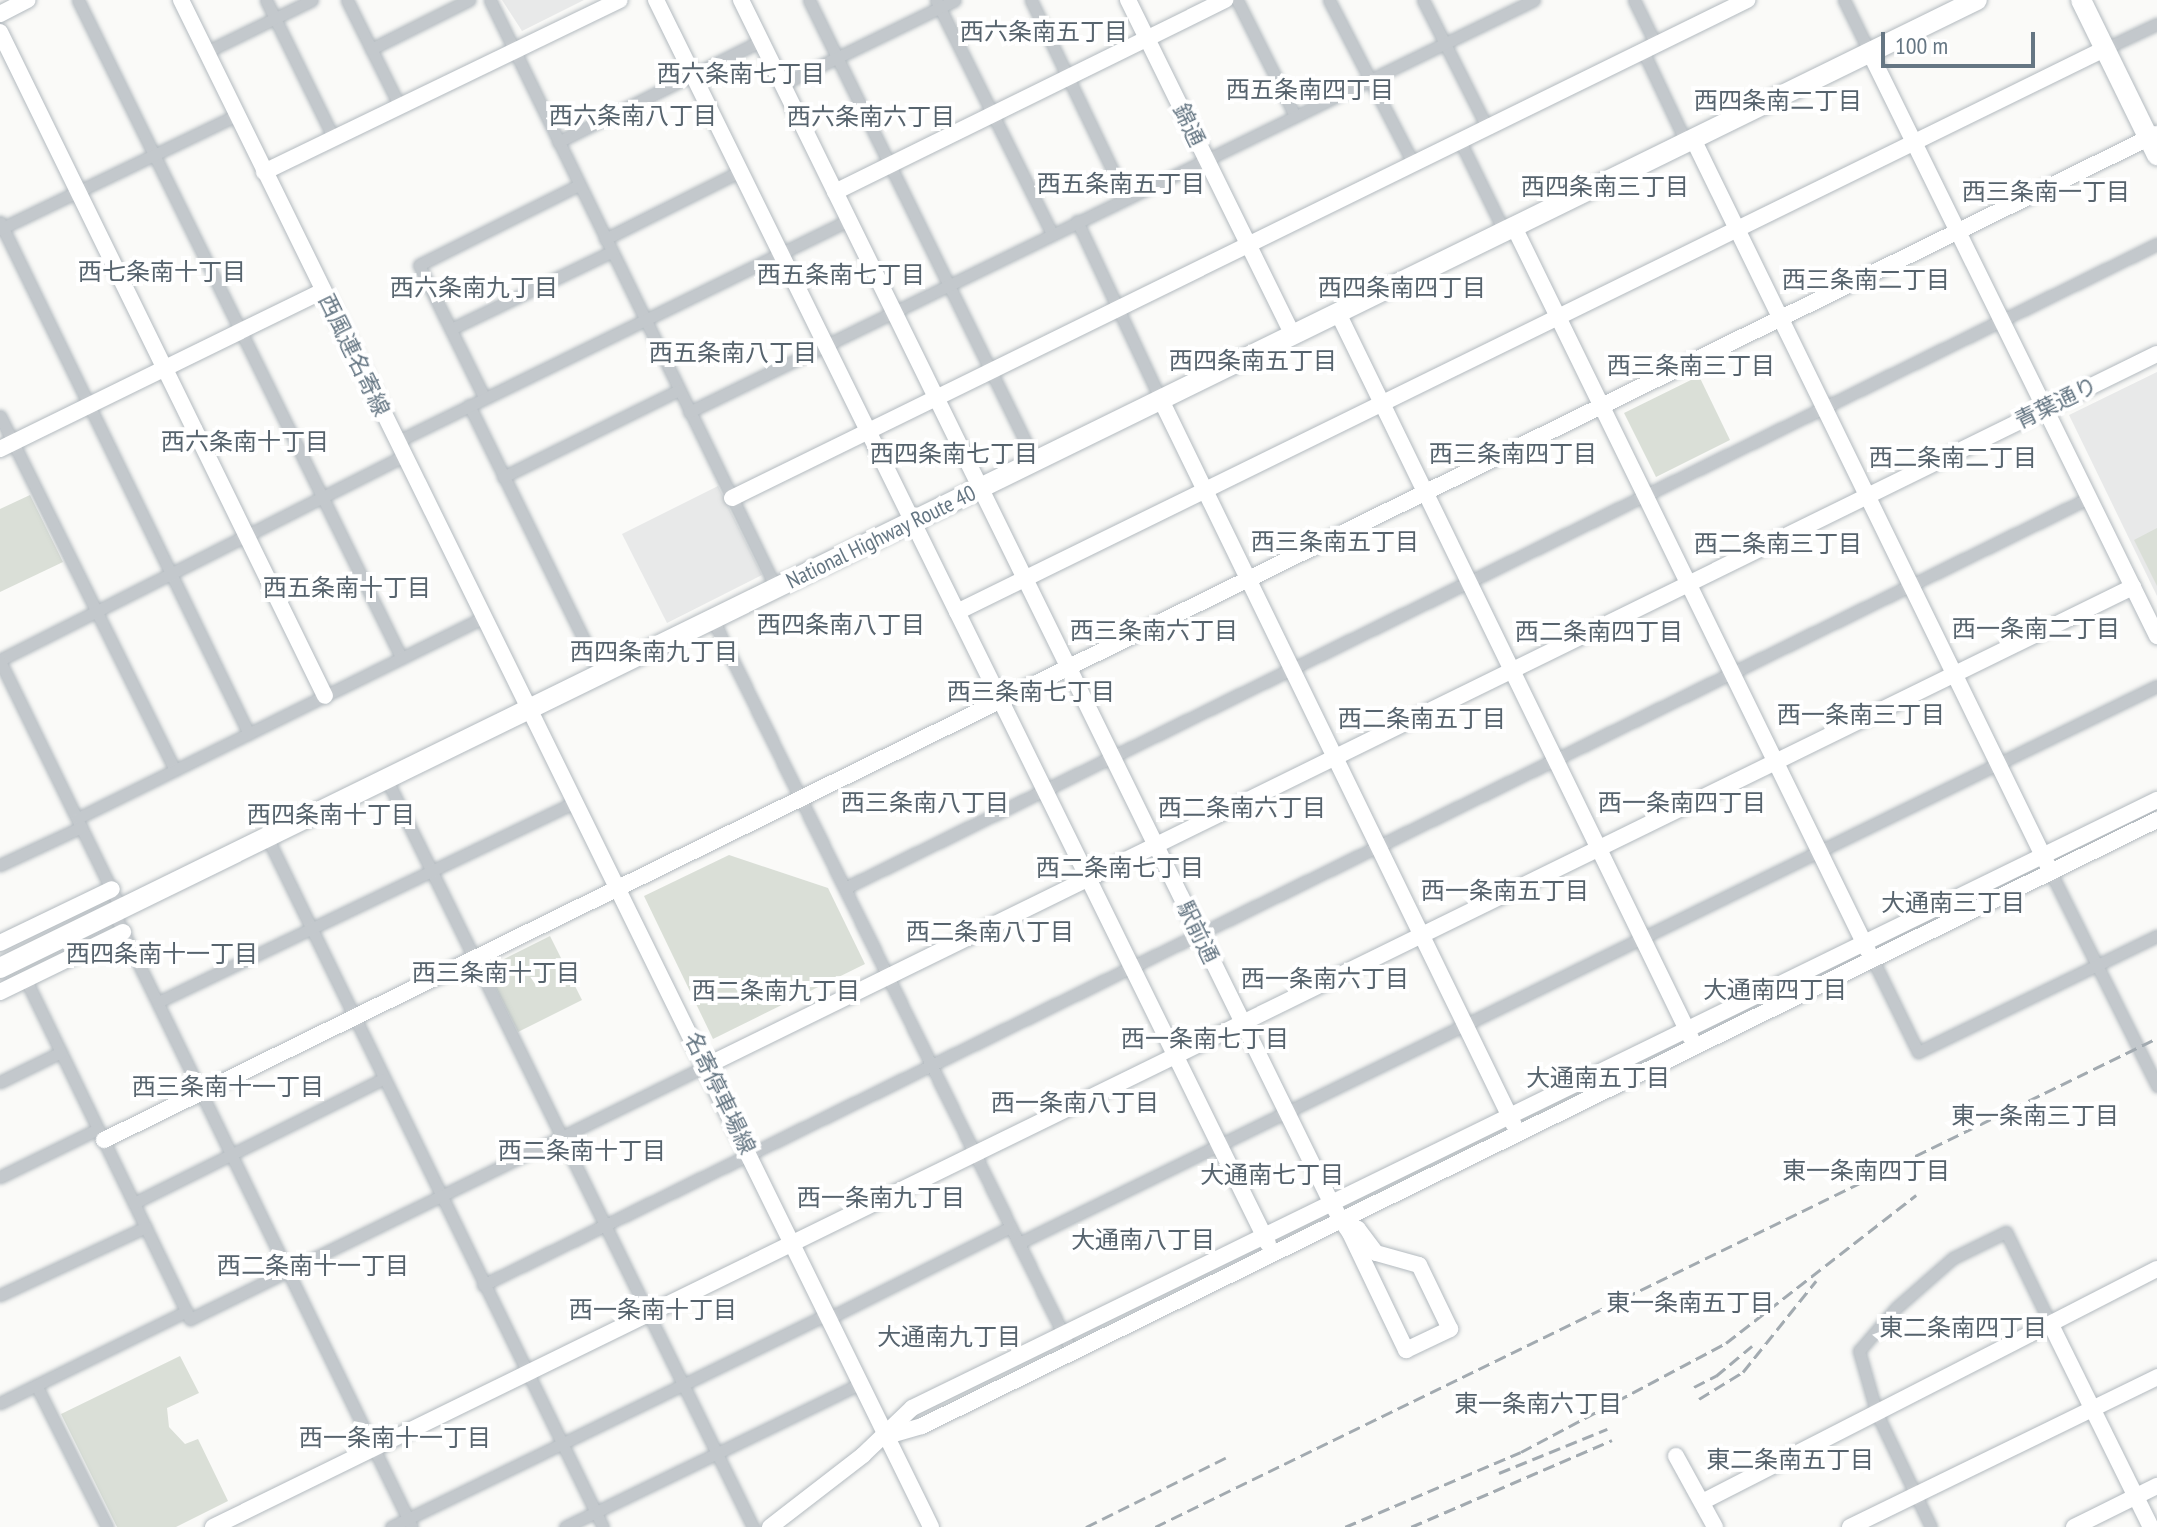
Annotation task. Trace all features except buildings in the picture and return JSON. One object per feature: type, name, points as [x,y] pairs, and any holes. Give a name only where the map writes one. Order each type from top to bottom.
[{"type":"highway","name":"National Highway Route 40","points":[[0,968],[1977,0]]},
{"type":"highway","points":[[2081,0],[2154,143]]},
{"type":"street","points":[[0,14],[28,0]]},
{"type":"street","points":[[78,0],[401,657]]},
{"type":"street","name":"西風連名寄線","points":[[181,0],[528,710]]},
{"type":"street","points":[[266,0],[334,139]]},
{"type":"street","points":[[206,52],[312,0]]},
{"type":"street","points":[[347,0],[400,107]]},
{"type":"street","points":[[371,49],[469,0]]},
{"type":"street","points":[[490,0],[776,588]]},
{"type":"street","points":[[264,172],[620,0]]},
{"type":"street","points":[[656,0],[1272,1254]]},
{"type":"street","name":"駅前通","points":[[741,0],[1331,1202]]},
{"type":"street","points":[[809,0],[1035,461]]},
{"type":"street","points":[[783,84],[938,4],[955,0]]},
{"type":"street","points":[[1031,0],[1126,198]]},
{"type":"street","name":"錦通","points":[[1128,0],[1293,335]]},
{"type":"street","points":[[835,192],[1225,0]]},
{"type":"street","points":[[1237,0],[1295,116]]},
{"type":"street","points":[[1329,0],[1413,163]]},
{"type":"street","points":[[1423,0],[1487,127]]},
{"type":"street","points":[[689,412],[1534,0]]},
{"type":"street","points":[[1634,0],[1649,48],[1690,140],[1781,318],[2157,1086]]},
{"type":"street","points":[[732,498],[1747,0]]},
{"type":"street","points":[[1844,0],[2157,636]]},
{"type":"street","points":[[938,4],[1052,234]]},
{"type":"street","points":[[957,612],[2157,24]]},
{"type":"street","points":[[0,32],[325,696]]},
{"type":"street","points":[[558,142],[761,41]]},
{"type":"street","points":[[237,115],[1,226],[249,734]]},
{"type":"street","points":[[1460,141],[1558,317],[1918,1052],[2157,936]]},
{"type":"street","points":[[0,1177],[202,1092],[1959,230],[2154,143]]},
{"type":"street","points":[[605,239],[741,171]]},
{"type":"street","points":[[484,397],[419,265],[579,185]]},
{"type":"street","points":[[410,1523],[123,932],[112,889],[0,660],[93,609],[322,497],[484,397],[849,220]]},
{"type":"street","points":[[1077,221],[1248,580],[1519,1134]]},
{"type":"street","points":[[845,888],[2157,244]]},
{"type":"street","points":[[451,329],[611,252]]},
{"type":"street","points":[[6,446],[322,291]]},
{"type":"street","points":[[1338,313],[1696,1046]]},
{"type":"street","name":"青葉通り","points":[[706,1066],[2157,354]]},
{"type":"street","points":[[503,477],[679,390]]},
{"type":"street","points":[[469,405],[601,674]]},
{"type":"street","points":[[0,416],[6,446],[175,770]]},
{"type":"street","points":[[483,1285],[2089,498]]},
{"type":"street","points":[[213,1527],[2133,587]]},
{"type":"street","points":[[0,865],[175,770],[483,618]]},
{"type":"street","points":[[713,620],[1072,1352]]},
{"type":"street","points":[[1019,1243],[2157,686]]},
{"type":"street","name":"名寄停車場線","points":[[528,710],[750,1154],[931,1527]]},
{"type":"street","points":[[386,778],[753,1527]]},
{"type":"street","points":[[770,1527],[886,1436],[912,1408],[1062,1332],[2157,800]]},
{"type":"street","points":[[158,1002],[575,802]]},
{"type":"street","points":[[886,1436],[922,1426],[2157,820]]},
{"type":"street","points":[[267,837],[603,1527]]},
{"type":"street","points":[[0,943],[112,889]]},
{"type":"street","points":[[0,992],[123,932]]},
{"type":"street","points":[[26,980],[190,1319],[706,1066]]},
{"type":"street","points":[[0,1082],[61,1052]]},
{"type":"street","points":[[134,1203],[383,1079]]},
{"type":"street","points":[[1331,1202],[1406,1350],[1450,1329],[1419,1265],[1376,1253],[1358,1229],[1341,1220]]},
{"type":"street","points":[[0,1295],[146,1227]]},
{"type":"street","points":[[391,1527],[410,1523],[562,1444],[1011,1227]]},
{"type":"street","points":[[1931,1527],[1877,1414],[1859,1351],[1896,1308],[1953,1258],[2006,1232],[2151,1527]]},
{"type":"street","points":[[1704,1501],[2157,1269]]},
{"type":"street","points":[[0,1403],[187,1311]]},
{"type":"street","points":[[1850,1527],[2157,1377]]},
{"type":"street","points":[[565,1527],[862,1383]]},
{"type":"street","points":[[36,1385],[107,1527]]},
{"type":"street","points":[[1676,1456],[1704,1501],[1715,1527]]},
{"type":"street","points":[[2074,1527],[2157,1486]]},
{"type":"shaded area","points":[[502,0],[584,0],[522,31]]},
{"type":"shaded area","points":[[2157,372],[2157,596],[2069,415]]},
{"type":"shaded area","points":[[1699,376],[1730,440],[1656,477],[1624,413]]},
{"type":"shaded area","points":[[718,486],[762,575],[667,623],[622,534]]},
{"type":"shaded area","points":[[30,495],[63,562],[0,592],[0,509]]},
{"type":"shaded area","points":[[2157,528],[2157,586],[2134,540]]},
{"type":"shaded area","points":[[729,855],[828,888],[865,964],[713,1039],[644,896]]},
{"type":"shaded area","points":[[550,936],[582,1000],[518,1032],[486,968]]},
{"type":"shaded area","points":[[180,1356],[199,1393],[167,1408],[169,1427],[185,1444],[198,1439],[228,1501],[176,1527],[117,1527],[61,1414]]},
{"type":"railway","points":[[1155,1527],[2157,1038]]},
{"type":"railway","points":[[1345,1527],[1521,1452],[1726,1343],[1916,1195]]},
{"type":"railway","points":[[1699,1399],[1743,1372],[1816,1281]]},
{"type":"railway","points":[[1694,1387],[1716,1376],[1752,1346]]},
{"type":"railway","points":[[1499,1473],[1607,1429]]},
{"type":"railway","points":[[1411,1527],[1612,1440]]},
{"type":"railway","points":[[1086,1527],[1231,1455]]},
{"type":"district","name":"西六条南五丁目","points":[[1044,32]]},
{"type":"district","name":"西六条南七丁目","points":[[741,74]]},
{"type":"district","name":"西五条南四丁目","points":[[1310,90]]},
{"type":"district","name":"西四条南二丁目","points":[[1778,101]]},
{"type":"district","name":"西六条南八丁目","points":[[633,116]]},
{"type":"district","name":"西六条南六丁目","points":[[871,117]]},
{"type":"district","name":"西五条南五丁目","points":[[1121,184]]},
{"type":"district","name":"西四条南三丁目","points":[[1605,187]]},
{"type":"district","name":"西三条南一丁目","points":[[2046,192]]},
{"type":"district","name":"西七条南十丁目","points":[[162,272]]},
{"type":"district","name":"西五条南七丁目","points":[[841,275]]},
{"type":"district","name":"西三条南二丁目","points":[[1866,280]]},
{"type":"district","name":"西六条南九丁目","points":[[474,288]]},
{"type":"district","name":"西四条南四丁目","points":[[1402,288]]},
{"type":"district","name":"西五条南八丁目","points":[[733,353]]},
{"type":"district","name":"西四条南五丁目","points":[[1253,361]]},
{"type":"district","name":"西三条南三丁目","points":[[1691,366]]},
{"type":"district","name":"西六条南十丁目","points":[[245,442]]},
{"type":"district","name":"西四条南七丁目","points":[[954,454]]},
{"type":"district","name":"西三条南四丁目","points":[[1513,454]]},
{"type":"district","name":"西二条南二丁目","points":[[1953,458]]},
{"type":"district","name":"西三条南五丁目","points":[[1335,542]]},
{"type":"district","name":"西二条南三丁目","points":[[1778,544]]},
{"type":"district","name":"西五条南十丁目","points":[[347,588]]},
{"type":"district","name":"西四条南八丁目","points":[[841,625]]},
{"type":"district","name":"西一条南二丁目","points":[[2036,629]]},
{"type":"district","name":"西三条南六丁目","points":[[1154,631]]},
{"type":"district","name":"西二条南四丁目","points":[[1599,632]]},
{"type":"district","name":"西四条南九丁目","points":[[654,652]]},
{"type":"district","name":"西三条南七丁目","points":[[1031,692]]},
{"type":"district","name":"西一条南三丁目","points":[[1861,715]]},
{"type":"district","name":"西二条南五丁目","points":[[1422,719]]},
{"type":"district","name":"西三条南八丁目","points":[[925,803]]},
{"type":"district","name":"西一条南四丁目","points":[[1682,803]]},
{"type":"district","name":"西二条南六丁目","points":[[1242,808]]},
{"type":"district","name":"西四条南十丁目","points":[[331,815]]},
{"type":"district","name":"西二条南七丁目","points":[[1120,868]]},
{"type":"district","name":"西一条南五丁目","points":[[1505,891]]},
{"type":"district","name":"大通南三丁目","points":[[1953,903]]},
{"type":"district","name":"西二条南八丁目","points":[[990,932]]},
{"type":"district","name":"西四条南十一丁目","points":[[162,954]]},
{"type":"district","name":"西三条南十丁目","points":[[496,973]]},
{"type":"district","name":"西一条南六丁目","points":[[1325,979]]},
{"type":"district","name":"大通南四丁目","points":[[1775,990]]},
{"type":"district","name":"西二条南九丁目","points":[[776,991]]},
{"type":"district","name":"西一条南七丁目","points":[[1205,1039]]},
{"type":"district","name":"大通南五丁目","points":[[1598,1078]]},
{"type":"district","name":"西三条南十一丁目","points":[[228,1087]]},
{"type":"district","name":"西一条南八丁目","points":[[1075,1103]]},
{"type":"district","name":"東一条南三丁目","points":[[2035,1116]]},
{"type":"district","name":"西二条南十丁目","points":[[582,1151]]},
{"type":"district","name":"東一条南四丁目","points":[[1866,1171]]},
{"type":"district","name":"大通南七丁目","points":[[1272,1175]]},
{"type":"district","name":"西一条南九丁目","points":[[881,1198]]},
{"type":"district","name":"大通南八丁目","points":[[1143,1240]]},
{"type":"district","name":"西二条南十一丁目","points":[[313,1266]]},
{"type":"district","name":"東一条南五丁目","points":[[1690,1303]]},
{"type":"district","name":"西一条南十丁目","points":[[653,1310]]},
{"type":"district","name":"東二条南四丁目","points":[[1963,1328]]},
{"type":"district","name":"大通南九丁目","points":[[949,1337]]},
{"type":"district","name":"東一条南六丁目","points":[[1538,1404]]},
{"type":"district","name":"西一条南十一丁目","points":[[395,1438]]},
{"type":"district","name":"東二条南五丁目","points":[[1790,1460]]}]
